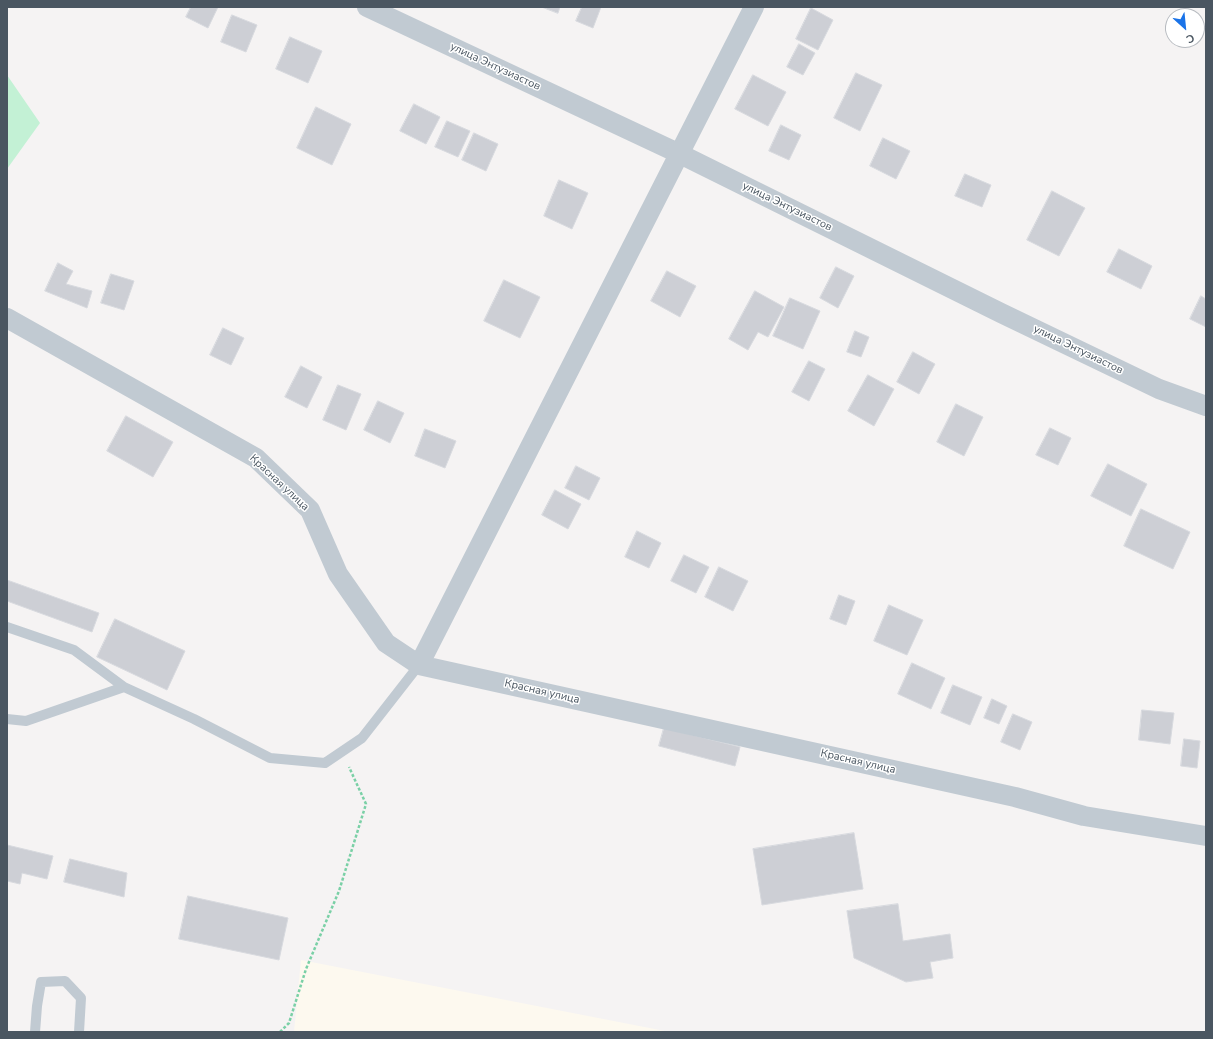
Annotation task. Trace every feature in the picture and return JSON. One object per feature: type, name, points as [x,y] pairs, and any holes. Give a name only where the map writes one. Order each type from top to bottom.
[{"type":"street","name":"улица Энтузиастов","points":[[367,7],[680,154],[1001,313],[1159,389],[1206,406]]},
{"type":"street","points":[[419,665],[754,7]]},
{"type":"street","name":"Красная улица","points":[[7,318],[256,458],[310,510],[338,574],[386,643],[419,665],[1007,795],[1084,816],[1206,836]]},
{"type":"lane","points":[[7,627],[74,650],[124,687],[194,719],[270,758],[325,763],[362,738],[419,665]]},
{"type":"lane","points":[[7,720],[26,721],[124,687]]},
{"type":"lane","points":[[35,1032],[41,982],[65,981],[81,998],[79,1032]]},
{"type":"path","points":[[280,1032],[289,1023],[306,969],[339,891],[366,804],[342,752]]},
{"type":"shaded area","points":[[301,960],[670,1032],[294,1032]]},
{"type":"green space","points":[[7,75],[40,123],[7,169]]},
{"type":"building","points":[[191,7],[218,7],[208,28],[186,17]]},
{"type":"building","points":[[542,7],[560,7],[558,13]]},
{"type":"building","points":[[582,7],[601,7],[593,28],[576,21]]},
{"type":"building","points":[[811,8],[833,20],[818,50],[796,39]]},
{"type":"building","points":[[232,15],[257,25],[246,52],[221,42]]},
{"type":"building","points":[[290,37],[322,51],[308,83],[276,69]]},
{"type":"building","points":[[799,44],[815,53],[803,75],[787,67]]},
{"type":"building","points":[[856,73],[882,85],[860,131],[834,118]]},
{"type":"building","points":[[753,75],[786,92],[768,126],[735,109]]},
{"type":"building","points":[[414,104],[440,117],[426,144],[400,131]]},
{"type":"building","points":[[316,107],[351,124],[332,165],[297,148]]},
{"type":"building","points":[[447,121],[470,131],[458,157],[435,147]]},
{"type":"building","points":[[781,125],[801,135],[789,160],[769,151]]},
{"type":"building","points":[[474,133],[498,144],[486,171],[462,160]]},
{"type":"building","points":[[883,138],[910,151],[896,179],[870,166]]},
{"type":"building","points":[[965,174],[991,185],[982,207],[955,196]]},
{"type":"building","points":[[559,180],[588,193],[572,229],[544,216]]},
{"type":"building","points":[[1052,191],[1085,208],[1059,256],[1027,240]]},
{"type":"building","points":[[1119,249],[1152,266],[1141,289],[1107,272]]},
{"type":"building","points":[[58,263],[73,271],[66,284],[92,291],[87,308],[45,291]]},
{"type":"building","points":[[836,267],[854,276],[838,308],[820,298]]},
{"type":"building","points":[[667,271],[696,286],[680,317],[651,301]]},
{"type":"building","points":[[111,274],[134,281],[124,310],[101,303]]},
{"type":"building","points":[[504,280],[540,297],[520,338],[484,321]]},
{"type":"building","points":[[755,291],[784,307],[768,337],[758,332],[748,350],[729,339]]},
{"type":"building","points":[[1201,296],[1206,299],[1206,327],[1190,319]]},
{"type":"building","points":[[790,298],[820,311],[803,349],[773,336]]},
{"type":"building","points":[[223,328],[244,338],[231,365],[210,355]]},
{"type":"building","points":[[855,331],[869,337],[861,357],[847,352]]},
{"type":"building","points":[[913,352],[935,364],[919,394],[897,382]]},
{"type":"building","points":[[809,361],[825,369],[809,401],[792,392]]},
{"type":"building","points":[[301,366],[322,377],[307,408],[285,397]]},
{"type":"building","points":[[868,375],[894,389],[874,426],[848,411]]},
{"type":"building","points":[[338,385],[361,394],[346,430],[323,420]]},
{"type":"building","points":[[378,401],[404,413],[390,443],[364,430]]},
{"type":"building","points":[[956,404],[983,417],[964,456],[937,442]]},
{"type":"building","points":[[126,416],[173,442],[153,477],[107,451]]},
{"type":"building","points":[[1050,428],[1071,438],[1058,465],[1036,455]]},
{"type":"building","points":[[425,429],[456,441],[445,468],[415,456]]},
{"type":"building","points":[[1108,464],[1147,484],[1131,516],[1091,496]]},
{"type":"building","points":[[576,466],[600,478],[589,500],[565,488]]},
{"type":"building","points":[[555,490],[581,504],[568,529],[542,515]]},
{"type":"building","points":[[1141,509],[1190,532],[1173,569],[1124,546]]},
{"type":"building","points":[[637,531],[661,543],[649,568],[625,557]]},
{"type":"building","points":[[684,555],[709,567],[696,593],[671,581]]},
{"type":"building","points":[[719,567],[748,581],[733,611],[705,597]]},
{"type":"building","points":[[7,580],[99,613],[92,632],[7,601]]},
{"type":"building","points":[[839,595],[855,601],[846,625],[830,619]]},
{"type":"building","points":[[889,605],[923,620],[907,655],[874,641]]},
{"type":"building","points":[[115,619],[185,651],[167,690],[97,657]]},
{"type":"building","points":[[912,663],[945,678],[931,709],[898,694]]},
{"type":"building","points":[[953,685],[982,697],[970,725],[941,713]]},
{"type":"building","points":[[992,699],[1007,706],[999,724],[984,718]]},
{"type":"building","points":[[1142,710],[1174,713],[1170,744],[1139,740]]},
{"type":"building","points":[[1013,714],[1032,722],[1020,750],[1001,742]]},
{"type":"building","points":[[664,728],[740,747],[735,766],[659,746]]},
{"type":"building","points":[[1184,739],[1200,741],[1197,768],[1181,766]]},
{"type":"building","points":[[854,833],[863,889],[762,905],[753,849]]},
{"type":"building","points":[[7,845],[53,856],[47,879],[22,873],[20,884],[7,881]]},
{"type":"building","points":[[70,859],[127,873],[124,897],[64,882]]},
{"type":"building","points":[[188,896],[288,918],[279,960],[179,939]]},
{"type":"building","points":[[898,904],[903,941],[950,934],[953,958],[930,962],[933,978],[906,982],[854,958],[847,911]]}]
